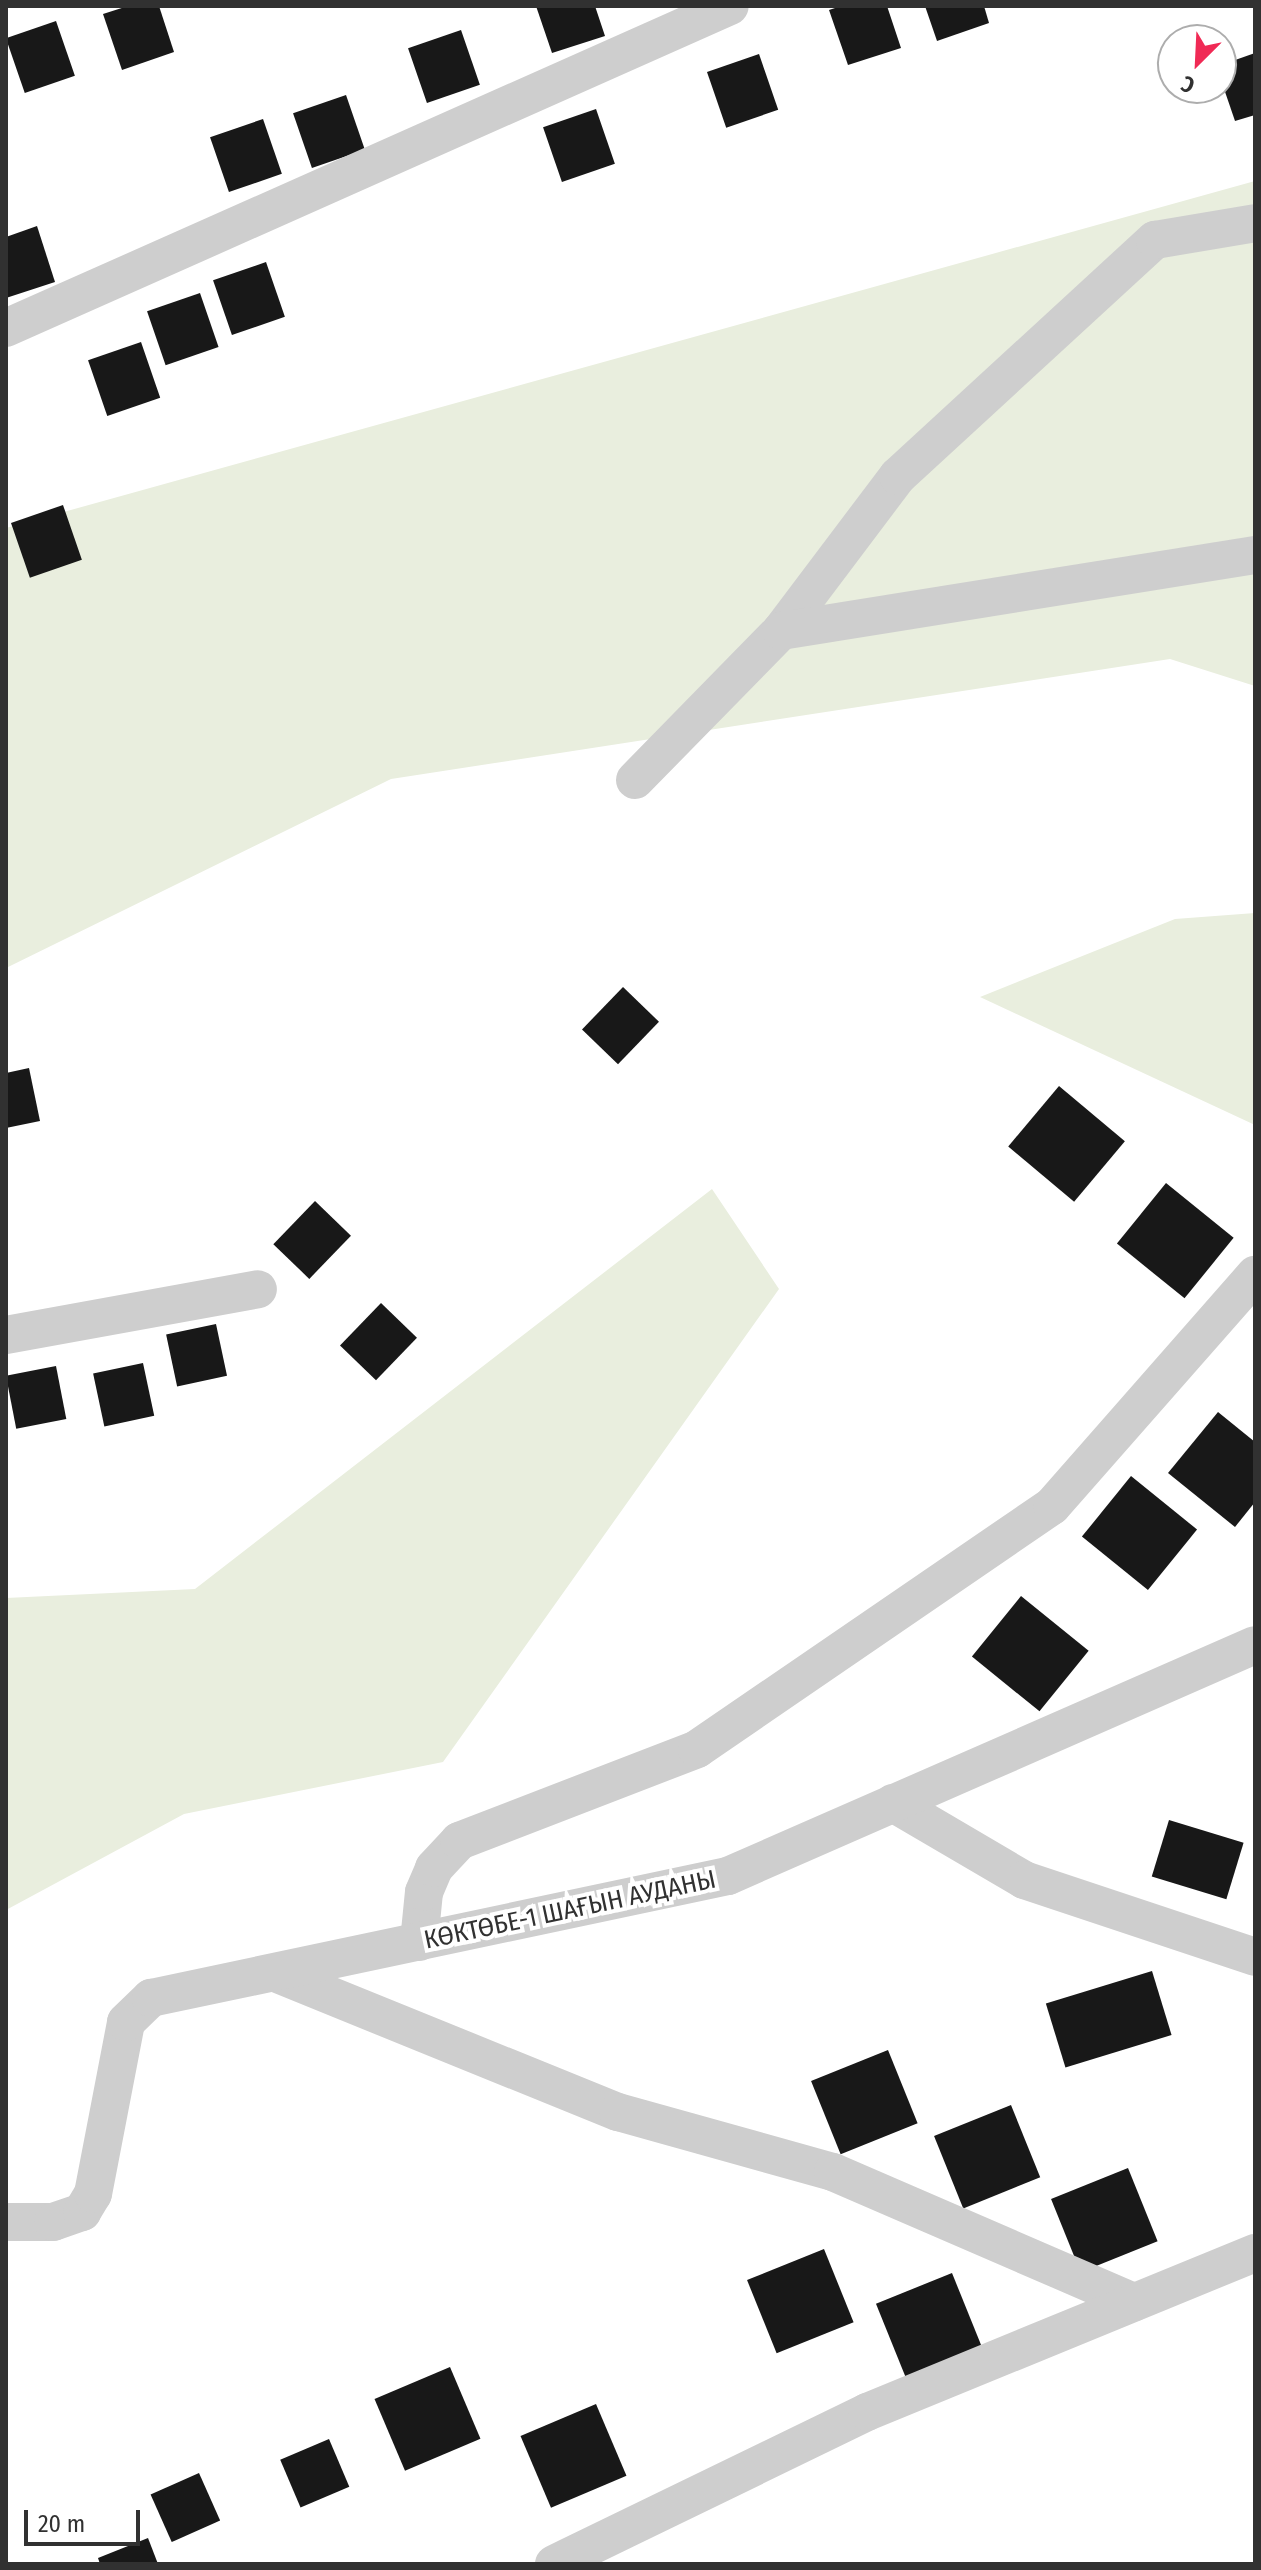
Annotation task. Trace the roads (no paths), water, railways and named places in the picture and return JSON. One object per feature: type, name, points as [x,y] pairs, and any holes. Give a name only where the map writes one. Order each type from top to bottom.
[{"type":"street","points":[[6,328],[730,6]]},
{"type":"street","points":[[635,780],[781,631],[898,476],[1155,240],[1255,223]]},
{"type":"street","points":[[781,631],[1255,555]]},
{"type":"street","points":[[419,1942],[424,1892],[434,1868],[459,1841],[697,1749],[1052,1506],[1255,1275]]},
{"type":"street","points":[[6,1335],[258,1289]]},
{"type":"street","name":"КӨКТӨБЕ-1 ШАҒЫН АУДАНЫ","points":[[6,2222],[53,2222],[82,2212],[93,2194],[126,2022],[151,1998],[728,1876],[1255,1645]]},
{"type":"street","points":[[893,1803],[1024,1880],[1255,1957]]},
{"type":"street","points":[[275,1973],[618,2112],[833,2172],[1134,2302]]},
{"type":"street","points":[[554,2564],[867,2412],[1255,2253]]}]
